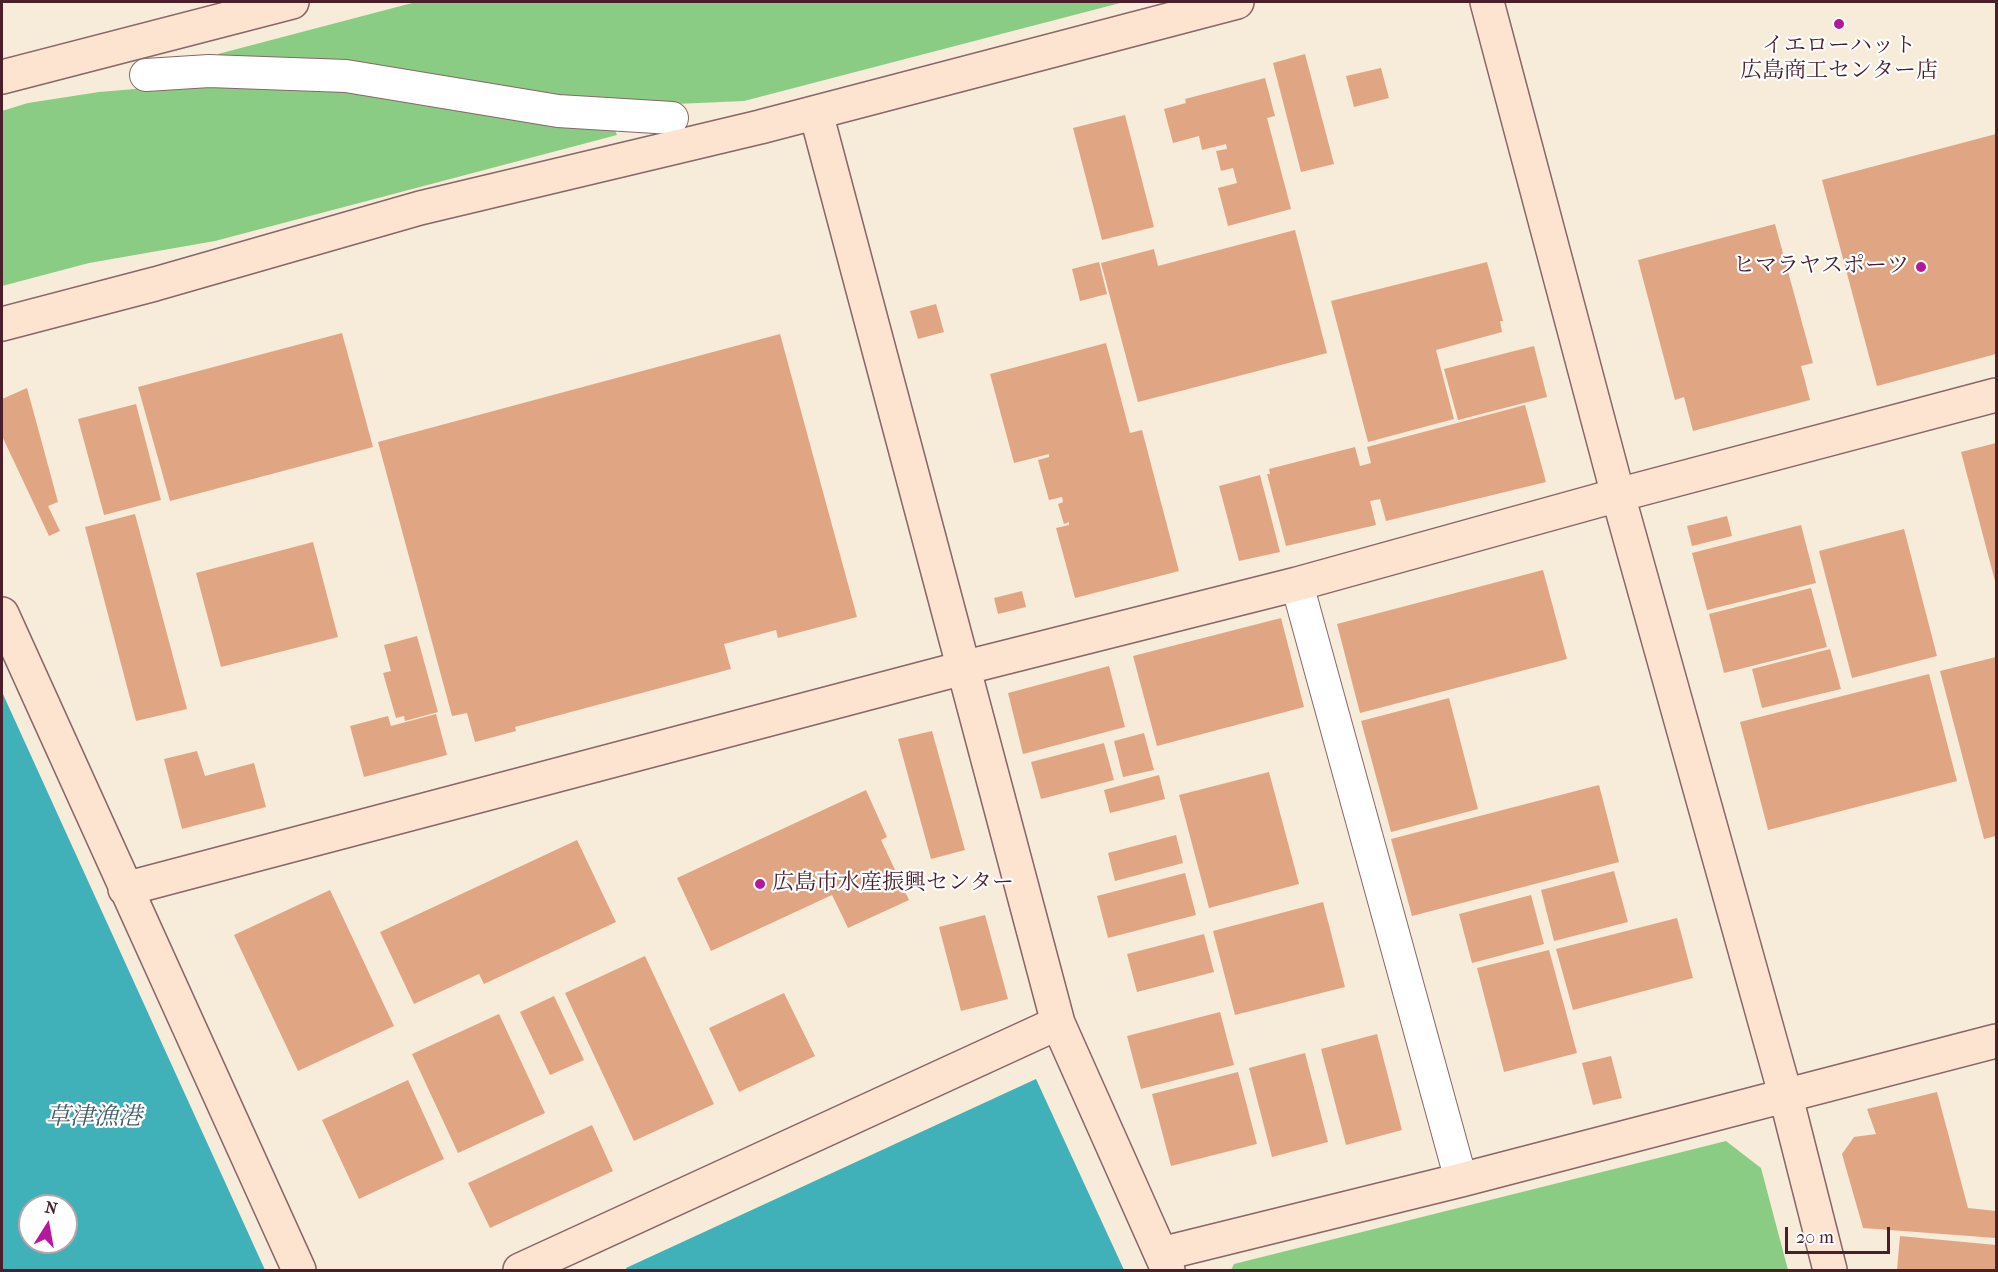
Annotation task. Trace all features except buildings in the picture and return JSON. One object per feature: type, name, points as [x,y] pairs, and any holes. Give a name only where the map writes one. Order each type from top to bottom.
[{"type":"street","points":[[2,77],[292,2]]},
{"type":"street","points":[[2,324],[155,284],[420,208],[816,113],[1238,2]]},
{"type":"street","points":[[1487,2],[1618,495],[1786,1097],[1830,1270]]},
{"type":"street","points":[[146,75],[209,71],[346,76],[558,111],[672,118]]},
{"type":"street","points":[[816,113],[1058,1023],[1164,1262],[1461,1180],[1996,1041]]},
{"type":"street","points":[[125,889],[963,668],[1297,584],[1618,495],[1996,395]]},
{"type":"street","points":[[1297,584],[1461,1180]]},
{"type":"street","points":[[2,614],[299,1270]]},
{"type":"street","points":[[528,1269],[1058,1023]]},
{"type":"green space","points":[[416,2],[1124,2],[744,101],[675,104],[607,101],[220,57],[218,54]]},
{"type":"green space","points":[[196,84],[337,87],[614,128],[617,135],[215,241],[89,263],[2,286],[2,111],[28,103],[99,92]]},
{"type":"green space","points":[[1726,1141],[1761,1168],[1788,1270],[1231,1270],[1234,1264]]},
{"type":"water","name":"草津漁港","points":[[2,692],[265,1270],[2,1270]]},
{"type":"water","points":[[1036,1079],[1124,1270],[627,1270],[626,1268]]},
{"type":"place","name":"イエローハット 広島商工センター店","points":[[1839,24]]},
{"type":"place","name":"ヒマラヤスポーツ","points":[[1921,267]]},
{"type":"place","name":"広島市水産振興センター","points":[[760,884]]}]
